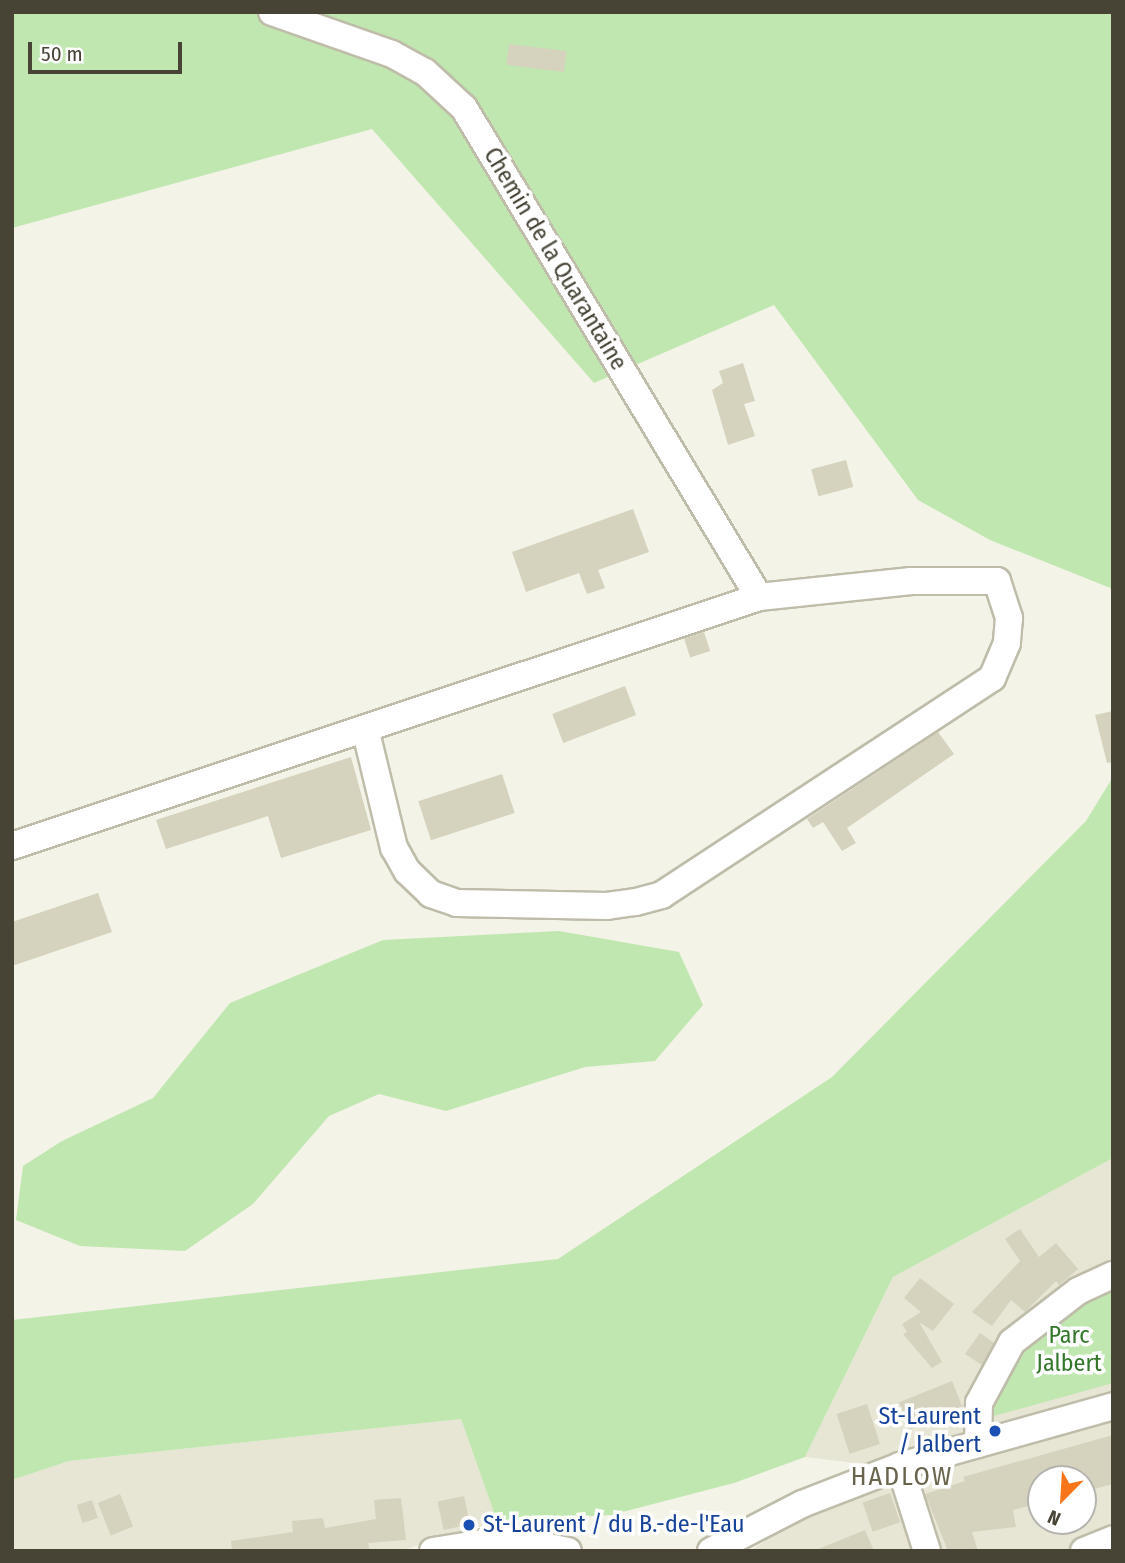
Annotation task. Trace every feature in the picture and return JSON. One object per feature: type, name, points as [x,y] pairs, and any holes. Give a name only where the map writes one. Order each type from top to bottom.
[{"type":"street","name":"Chemin de la Quarantaine","points":[[272,12],[392,54],[425,72],[464,108],[759,597]]},
{"type":"street","points":[[12,846],[366,732],[759,597],[911,580],[998,581],[1009,618],[1007,643],[992,678],[662,895],[616,905],[457,902],[431,894],[407,871],[394,848],[366,732]]},
{"type":"street","points":[[978,1444],[979,1403],[1012,1342],[1060,1303],[1113,1275]]},
{"type":"street","points":[[711,1551],[802,1504],[900,1466],[1113,1406]]},
{"type":"street","points":[[900,1466],[927,1551]]},
{"type":"street","points":[[433,1551],[509,1539],[568,1551]]},
{"type":"street","points":[[1084,1551],[1113,1539]]},
{"type":"shaded area","points":[[1113,1158],[1113,1551],[750,1551],[795,1522],[915,1470],[805,1457],[893,1277]]},
{"type":"shaded area","points":[[461,1419],[497,1521],[400,1551],[12,1551],[12,1480],[69,1461]]},
{"type":"green space","points":[[12,12],[1113,12],[1113,589],[990,540],[918,500],[774,305],[594,383],[372,129],[12,228]]},
{"type":"green space","points":[[1113,777],[1113,1158],[893,1277],[805,1457],[734,1483],[611,1515],[497,1521],[461,1419],[69,1461],[12,1480],[12,1320],[558,1259],[832,1077],[1086,821]]},
{"type":"green space","points":[[559,931],[679,952],[703,1005],[655,1061],[585,1067],[446,1111],[379,1094],[329,1116],[253,1204],[185,1251],[80,1246],[16,1220],[23,1166],[62,1141],[153,1098],[230,1003],[383,940]]},
{"type":"green space","name":"Parc Jalbert","points":[[1113,1275],[1113,1383],[976,1421],[991,1374]]},
{"type":"building","points":[[509,44],[567,51],[564,72],[506,65]]},
{"type":"building","points":[[743,363],[755,401],[744,404],[755,436],[728,445],[712,390],[723,383],[719,371]]},
{"type":"building","points":[[846,460],[853,487],[818,496],[811,469]]},
{"type":"building","points":[[633,509],[649,552],[598,570],[605,588],[587,594],[579,573],[526,592],[512,552]]},
{"type":"building","points":[[704,632],[710,651],[690,658],[684,638]]},
{"type":"building","points":[[625,686],[636,715],[563,743],[552,714]]},
{"type":"building","points":[[1113,711],[1113,762],[1107,763],[1095,715]]},
{"type":"building","points":[[938,732],[954,754],[847,828],[856,843],[842,851],[823,822],[813,828],[807,819]]},
{"type":"building","points":[[351,757],[371,830],[281,858],[268,816],[166,849],[156,820]]},
{"type":"building","points":[[502,774],[515,813],[431,840],[418,801]]},
{"type":"building","points":[[98,893],[112,932],[12,966],[12,922]]},
{"type":"building","points":[[1020,1229],[1039,1257],[1056,1243],[1078,1269],[1059,1285],[1056,1281],[1025,1312],[1011,1300],[992,1326],[972,1312],[1020,1261],[1005,1239]]},
{"type":"building","points":[[920,1278],[954,1304],[933,1331],[919,1322],[942,1362],[932,1368],[903,1334],[907,1332],[902,1324],[921,1312],[904,1298]]},
{"type":"building","points":[[980,1333],[994,1343],[982,1365],[965,1354]]},
{"type":"building","points":[[952,1381],[963,1408],[910,1429],[899,1402]]},
{"type":"building","points":[[867,1404],[880,1444],[850,1454],[837,1414]]},
{"type":"building","points":[[1113,1435],[1113,1484],[1097,1488],[1097,1465],[1027,1465],[1027,1506],[1013,1510],[1016,1527],[972,1532],[978,1551],[948,1551],[925,1494],[965,1481],[963,1477]]},
{"type":"building","points":[[890,1493],[900,1522],[873,1532],[863,1502]]},
{"type":"building","points":[[120,1494],[133,1526],[111,1535],[98,1503]]},
{"type":"building","points":[[464,1496],[470,1524],[444,1530],[438,1502]]},
{"type":"building","points":[[401,1498],[406,1540],[368,1543],[370,1551],[232,1551],[231,1541],[293,1532],[292,1521],[323,1518],[325,1528],[376,1519],[374,1500]]},
{"type":"building","points":[[92,1500],[98,1518],[83,1523],[77,1505]]},
{"type":"building","points":[[865,1530],[874,1551],[816,1551],[816,1550]]},
{"type":"place","name":"St-Laurent / Jalbert","points":[[995,1431]]},
{"type":"place","name":"St-Laurent / du B.-de-l'Eau","points":[[469,1525]]},
{"type":"district","name":"HADLOW","points":[[902,1477]]}]
